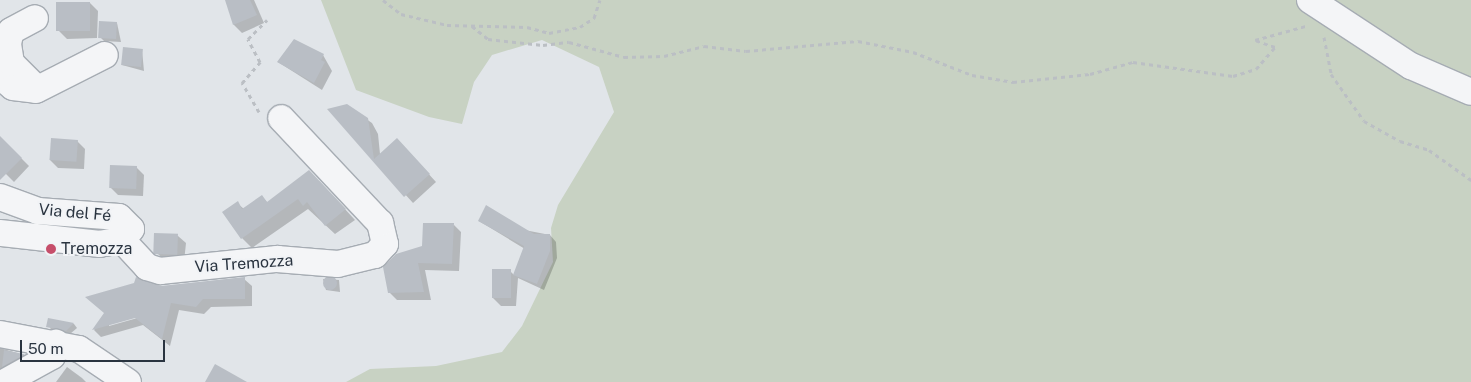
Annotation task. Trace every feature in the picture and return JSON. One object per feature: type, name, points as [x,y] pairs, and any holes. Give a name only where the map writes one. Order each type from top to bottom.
[{"type":"street","points":[[1310,0],[1411,66],[1471,92]]},
{"type":"street","points":[[35,18],[11,31],[8,55],[18,72],[38,89]]},
{"type":"street","points":[[0,76],[13,87],[38,89],[105,55]]},
{"type":"street","name":"Via Tremozza","points":[[122,240],[147,266],[160,271],[277,260],[338,264],[375,255],[385,244],[380,223],[281,118]]},
{"type":"street","name":"Via del Fé","points":[[0,197],[38,211],[119,217],[131,229],[122,240]]},
{"type":"street","points":[[0,233],[100,244],[122,240]]},
{"type":"street","points":[[0,334],[56,343],[79,349],[128,382]]},
{"type":"street","points":[[6,382],[52,356],[56,343]]},
{"type":"path","points":[[383,0],[401,14],[472,26],[527,27],[549,33],[580,27],[594,18],[600,0]]},
{"type":"path","points":[[267,20],[248,39],[260,62],[242,83],[261,115],[281,118]]},
{"type":"path","points":[[472,26],[488,39],[543,45],[569,42],[624,57],[664,56],[704,46],[746,50],[858,40],[930,56],[991,80],[1014,82],[1090,74],[1133,62],[1233,76],[1256,69],[1275,47],[1255,40],[1304,25],[1310,29]]},
{"type":"path","points":[[1317,33],[1324,36],[1330,52],[1331,74],[1364,121],[1400,141],[1429,150],[1471,180]]},
{"type":"green space","points":[[321,0],[1471,0],[1471,382],[346,382],[370,369],[436,366],[502,352],[522,326],[553,262],[551,228],[558,205],[614,112],[599,67],[542,40],[492,55],[474,82],[462,124],[429,117],[356,90]]},
{"type":"building","points":[[225,0],[250,0],[257,15],[233,25]]},
{"type":"building","points":[[56,2],[90,2],[90,31],[56,31]]},
{"type":"building","points":[[99,21],[117,22],[116,39],[98,38]]},
{"type":"building","points":[[294,39],[324,54],[321,60],[325,62],[314,83],[277,62]]},
{"type":"building","points":[[123,47],[143,49],[141,67],[121,65]]},
{"type":"building","points":[[347,104],[368,118],[374,159],[397,138],[430,174],[404,197],[327,109]]},
{"type":"building","points":[[0,136],[22,158],[0,180]]},
{"type":"building","points":[[51,138],[78,140],[76,162],[49,160]]},
{"type":"building","points":[[110,165],[137,166],[136,189],[109,188]]},
{"type":"building","points":[[309,170],[346,209],[325,226],[307,202],[303,206],[298,199],[241,239],[222,212],[238,201],[242,209],[262,195],[267,202]]},
{"type":"building","points":[[486,205],[534,234],[550,234],[550,251],[537,284],[513,275],[524,246],[478,221]]},
{"type":"building","points":[[423,223],[454,223],[452,264],[418,263],[424,292],[388,293],[383,267],[396,254],[422,246]]},
{"type":"building","points":[[154,233],[178,234],[177,255],[153,254]]},
{"type":"building","points":[[492,269],[511,269],[511,298],[492,298]]},
{"type":"building","points":[[330,276],[335,278],[337,283],[335,288],[330,290],[325,288],[323,283],[325,278]]},
{"type":"building","points":[[136,277],[161,286],[245,277],[245,299],[203,299],[196,307],[171,303],[162,339],[135,318],[92,330],[104,313],[85,297],[134,283]]},
{"type":"building","points":[[48,318],[74,323],[66,331],[46,327]]},
{"type":"building","points":[[4,350],[23,354],[25,354],[2,367]]},
{"type":"building","points":[[215,364],[247,382],[205,382]]},
{"type":"place","name":"Tremozza","points":[[51,249]]}]
